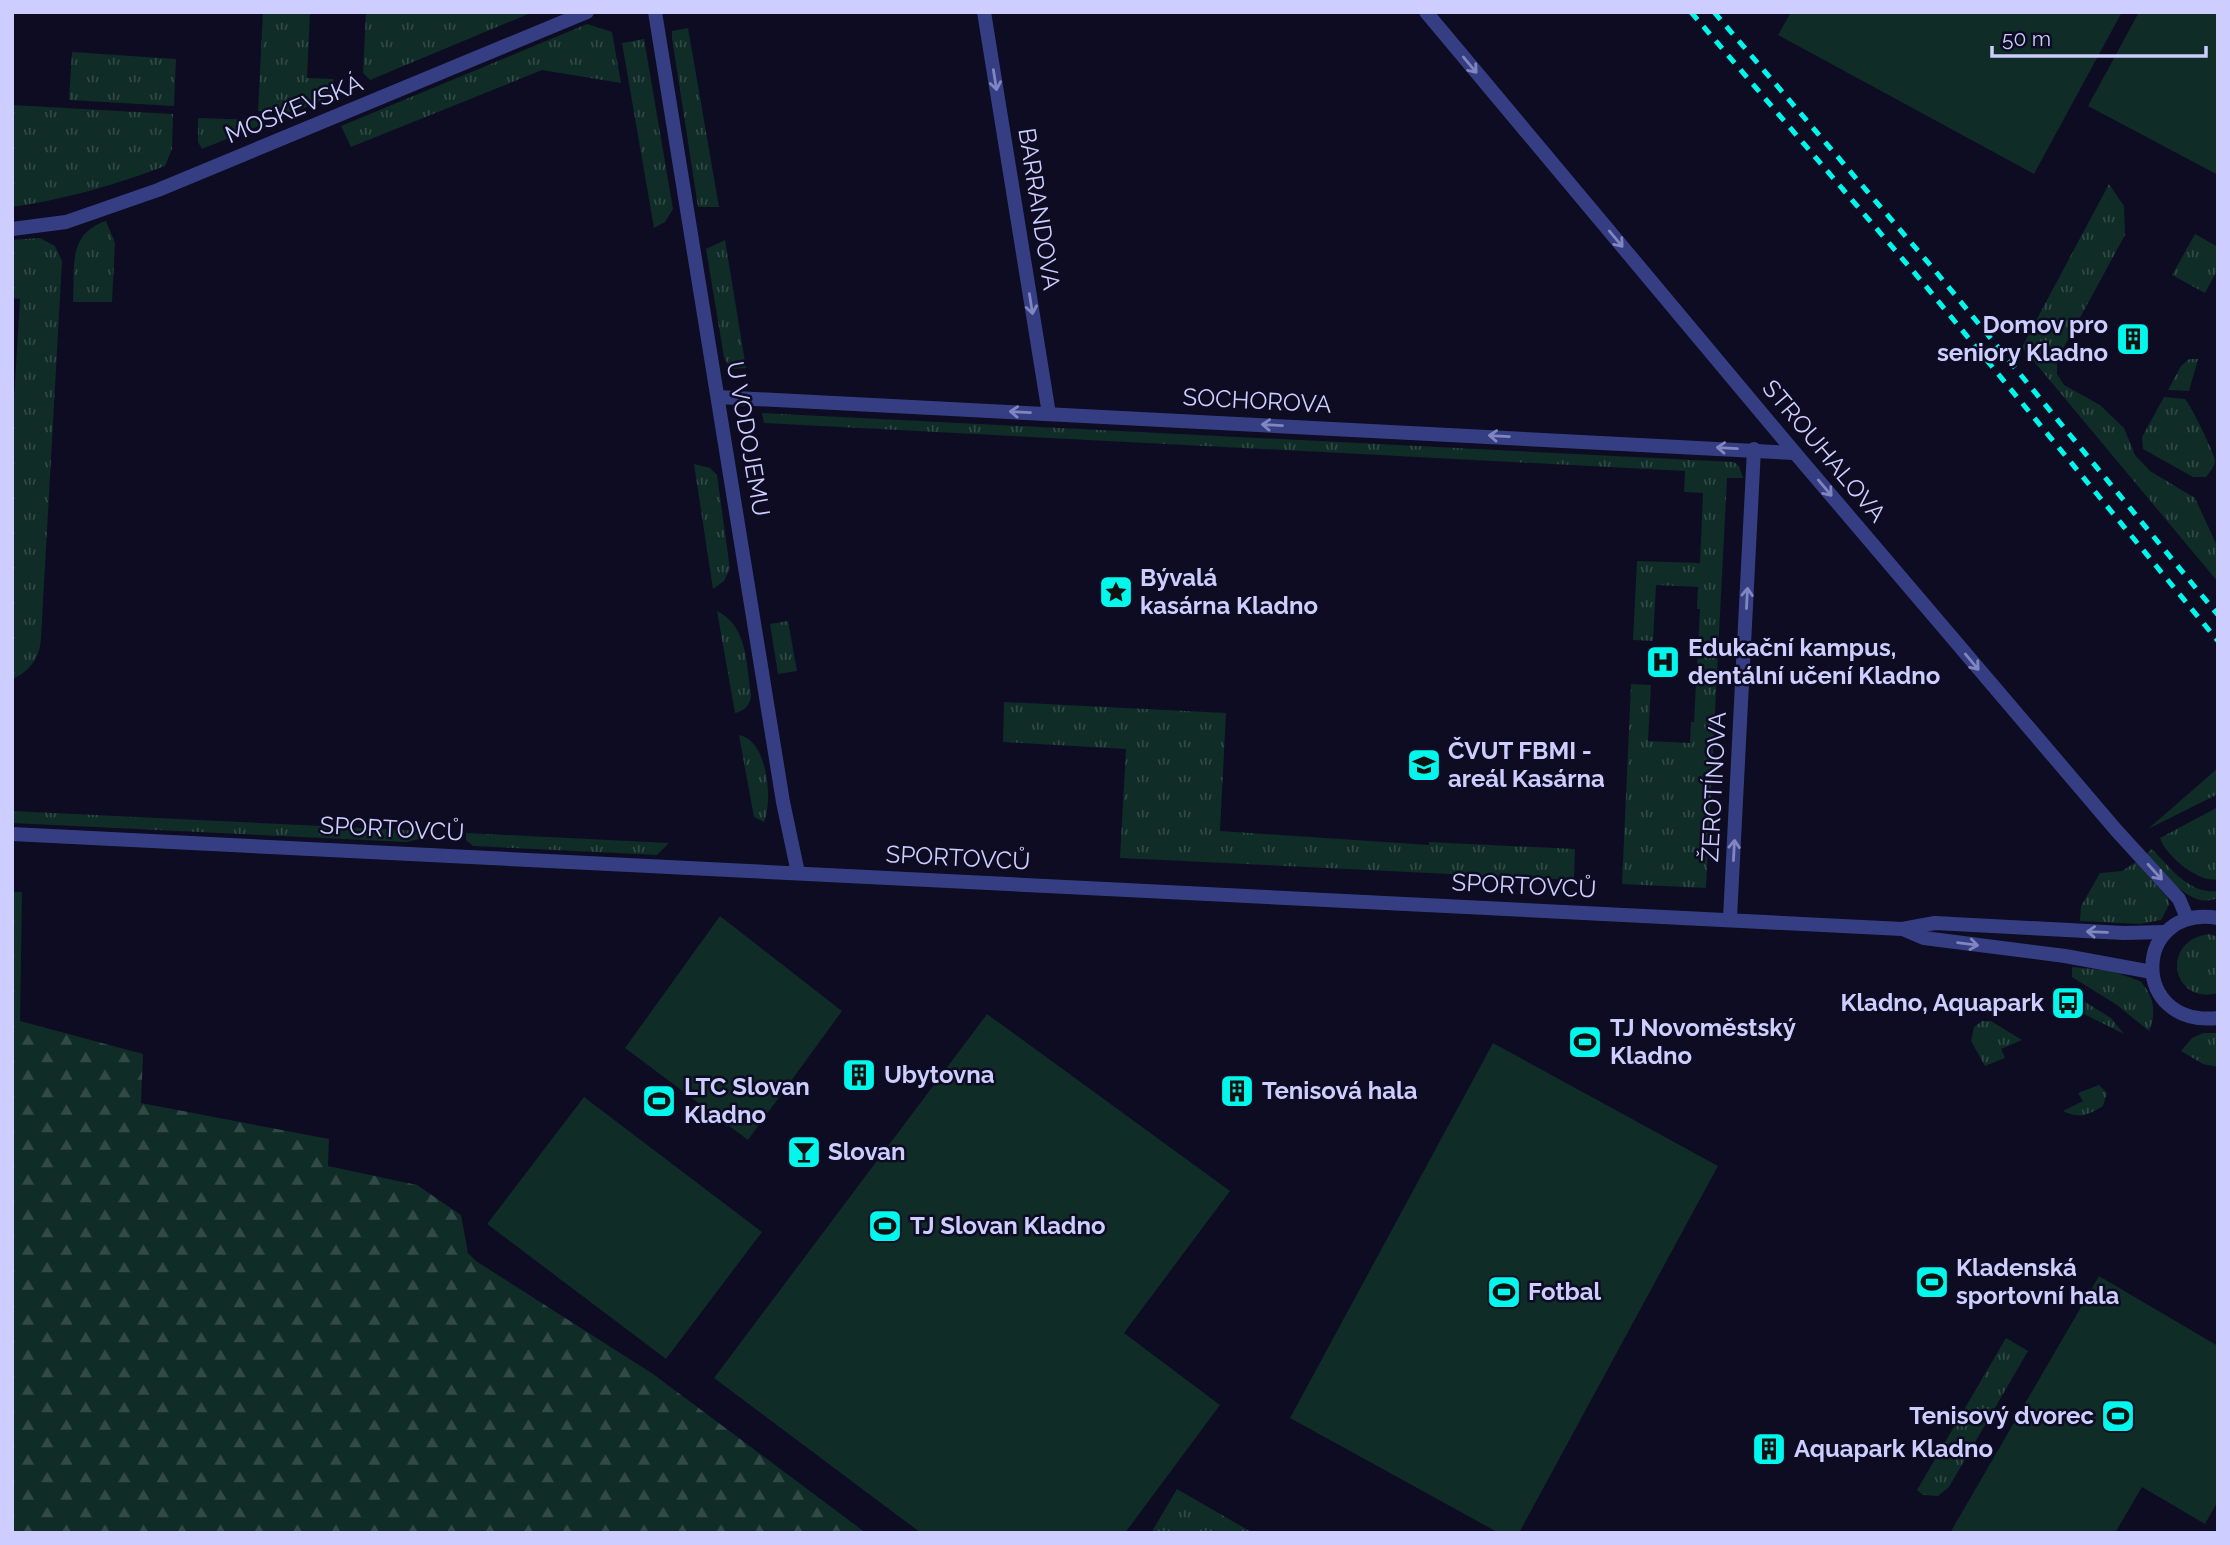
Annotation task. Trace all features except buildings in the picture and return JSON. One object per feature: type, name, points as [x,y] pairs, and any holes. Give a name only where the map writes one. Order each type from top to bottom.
[{"type":"street","name":"MOSKEVSKÁ","points":[[12,229],[66,222],[158,190],[587,12]]},
{"type":"street","name":"U VODOJEMU","points":[[655,12],[798,873]]},
{"type":"street","name":"BARRANDOVA","points":[[984,12],[1049,414]]},
{"type":"street","name":"STROUHALOVA","points":[[1426,12],[1795,453],[2116,830],[2179,899],[2187,918]]},
{"type":"street","name":"SOCHOROVA","points":[[718,397],[1795,453]]},
{"type":"street","name":"ŽEROTÍNOVA","points":[[1730,918],[1754,449]]},
{"type":"street","name":"SPORTOVCŮ","points":[[12,834],[1730,918],[1902,929],[1935,923],[2113,933],[2165,932]]},
{"type":"street","points":[[2218,918],[2187,918],[2165,932],[2152,956],[2156,989],[2166,1003],[2179,1014],[2192,1018],[2218,1018]]},
{"type":"street","name":"SPORTOVCŮ","points":[[1902,929],[1924,938],[2065,956],[2152,972]]},
{"type":"green space","points":[[263,12],[310,12],[307,78],[333,79],[338,93],[295,112],[258,111]]},
{"type":"green space","points":[[366,12],[533,12],[370,80],[363,73]]},
{"type":"green space","points":[[1791,12],[2122,12],[2034,174],[1778,35]]},
{"type":"green space","points":[[2139,12],[2218,12],[2218,175],[2088,106]]},
{"type":"green space","points":[[587,24],[612,32],[621,83],[542,70],[351,147],[341,126]]},
{"type":"green space","points":[[688,28],[719,207],[698,207],[672,38],[672,31]]},
{"type":"green space","points":[[644,39],[673,209],[665,222],[654,228],[622,43]]},
{"type":"green space","points":[[72,52],[176,59],[174,106],[69,100]]},
{"type":"green space","points":[[12,105],[173,114],[172,149],[165,166],[146,173],[71,196],[12,207]]},
{"type":"green space","points":[[198,118],[258,120],[264,124],[202,149],[198,142]]},
{"type":"green space","points":[[2109,184],[2124,206],[2125,235],[2057,360],[2057,374],[2064,385],[2100,405],[2124,428],[2135,455],[2150,471],[2195,498],[2218,548],[2218,582],[2022,347]]},
{"type":"green space","points":[[106,221],[115,243],[112,302],[73,302],[74,264],[79,243],[93,227]]},
{"type":"green space","points":[[2195,234],[2218,247],[2218,269],[2205,293],[2172,275]]},
{"type":"green space","points":[[40,238],[55,246],[62,261],[41,638],[33,663],[12,679],[12,433],[20,299],[12,298],[12,240]]},
{"type":"green space","points":[[725,240],[746,368],[730,369],[724,357],[706,249]]},
{"type":"green space","points":[[2189,359],[2198,359],[2189,391],[2168,390],[2181,366]]},
{"type":"green space","points":[[2164,397],[2185,399],[2197,420],[2215,462],[2206,477],[2193,477],[2143,449],[2142,437]]},
{"type":"green space","points":[[762,413],[1734,462],[1739,466],[1743,478],[1727,478],[1706,888],[1622,884],[1631,684],[1651,685],[1648,741],[1690,743],[1691,722],[1694,722],[1700,609],[1697,609],[1698,587],[1656,585],[1653,641],[1633,640],[1637,561],[1700,563],[1703,493],[1684,492],[1685,471],[764,423]]},
{"type":"green space","points":[[694,464],[710,468],[717,475],[730,569],[724,581],[713,589]]},
{"type":"green space","points":[[717,611],[735,626],[744,647],[751,698],[744,709],[735,713]]},
{"type":"green space","points":[[788,621],[797,671],[778,674],[770,624]]},
{"type":"green space","points":[[1004,702],[1226,713],[1220,831],[1429,845],[1429,842],[1575,849],[1574,880],[1120,858],[1126,749],[1003,742]]},
{"type":"green space","points":[[739,735],[749,739],[756,748],[766,772],[768,800],[764,822],[754,817]]},
{"type":"green space","points":[[2218,768],[2218,794],[2148,829]]},
{"type":"green space","points":[[2218,807],[2218,879],[2210,879],[2184,867],[2168,852],[2160,838]]},
{"type":"green space","points":[[12,811],[425,831],[419,839],[407,842],[12,823]]},
{"type":"green space","points":[[466,833],[669,843],[657,855],[473,846],[466,840]]},
{"type":"green space","points":[[2152,849],[2189,884],[2207,891],[2218,891],[2218,898],[2207,900],[2188,895],[2149,857],[2147,853]]},
{"type":"green space","points":[[2136,862],[2168,898],[2169,905],[2161,920],[2140,924],[2080,921],[2081,906],[2100,873],[2122,871]]},
{"type":"green space","points":[[12,892],[22,892],[20,1021],[143,1054],[141,1103],[329,1139],[328,1166],[417,1185],[461,1215],[468,1253],[476,1261],[653,1374],[866,1533],[12,1533]]},
{"type":"green space","points":[[720,916],[842,1011],[748,1140],[625,1048]]},
{"type":"green space","points":[[2209,934],[2218,937],[2218,993],[2203,994],[2190,990],[2182,982],[2178,959],[2183,948],[2193,939]]},
{"type":"green space","points":[[2072,967],[2112,971],[2140,981],[2153,1004],[2149,1031],[2117,1005],[2072,977]]},
{"type":"green space","points":[[2082,1000],[2111,1018],[2124,1034],[2084,1014],[2078,1008]]},
{"type":"green space","points":[[987,1014],[1230,1191],[1124,1333],[1220,1405],[1125,1533],[921,1533],[714,1378]]},
{"type":"green space","points":[[1982,1021],[1991,1021],[2022,1040],[2001,1049],[2005,1058],[1985,1066],[1971,1041],[1974,1027]]},
{"type":"green space","points":[[2203,1033],[2218,1033],[2218,1067],[2203,1064],[2181,1051],[2192,1038]]},
{"type":"green space","name":"Fotbal","points":[[1493,1043],[1718,1166],[1519,1533],[1499,1533],[1290,1418]]},
{"type":"green space","points":[[2099,1085],[2107,1093],[2103,1106],[2083,1115],[2063,1111],[2083,1101],[2078,1093]]},
{"type":"green space","points":[[584,1097],[762,1232],[666,1359],[487,1224]]},
{"type":"green space","name":"Tenisový dvorec","points":[[2099,1276],[2218,1346],[2218,1501],[2205,1524],[2142,1487],[2115,1533],[1950,1533]]},
{"type":"green space","points":[[2006,1338],[2028,1351],[1949,1487],[1938,1496],[1923,1495],[1917,1490]]},
{"type":"green space","points":[[1177,1489],[1253,1533],[1151,1533]]},
{"type":"railway","points":[[1691,12],[1924,284],[2218,641]]},
{"type":"railway","points":[[1714,12],[1937,273],[2218,615]]},
{"type":"place","name":"Domov pro seniory Kladno","points":[[2133,339]]},
{"type":"place","name":"Bývalá kasárna Kladno","points":[[1116,592]]},
{"type":"place","name":"Edukační kampus, dentální učení Kladno","points":[[1663,662]]},
{"type":"place","name":"ČVUT FBMI - areál Kasárna","points":[[1424,765]]},
{"type":"place","name":"Kladno, Aquapark","points":[[2068,1003]]},
{"type":"place","name":"TJ Novoměstský Kladno","points":[[1585,1042]]},
{"type":"place","name":"Ubytovna","points":[[859,1075]]},
{"type":"place","name":"Tenisová hala","points":[[1237,1091]]},
{"type":"place","name":"LTC Slovan Kladno","points":[[659,1101]]},
{"type":"place","name":"Slovan","points":[[804,1152]]},
{"type":"place","name":"TJ Slovan Kladno","points":[[885,1226]]},
{"type":"place","name":"Kladenská sportovní hala","points":[[1932,1282]]},
{"type":"place","name":"Fotbal","points":[[1504,1292]]},
{"type":"place","name":"Tenisový dvorec","points":[[2118,1416]]},
{"type":"place","name":"Aquapark Kladno","points":[[1769,1449]]}]
